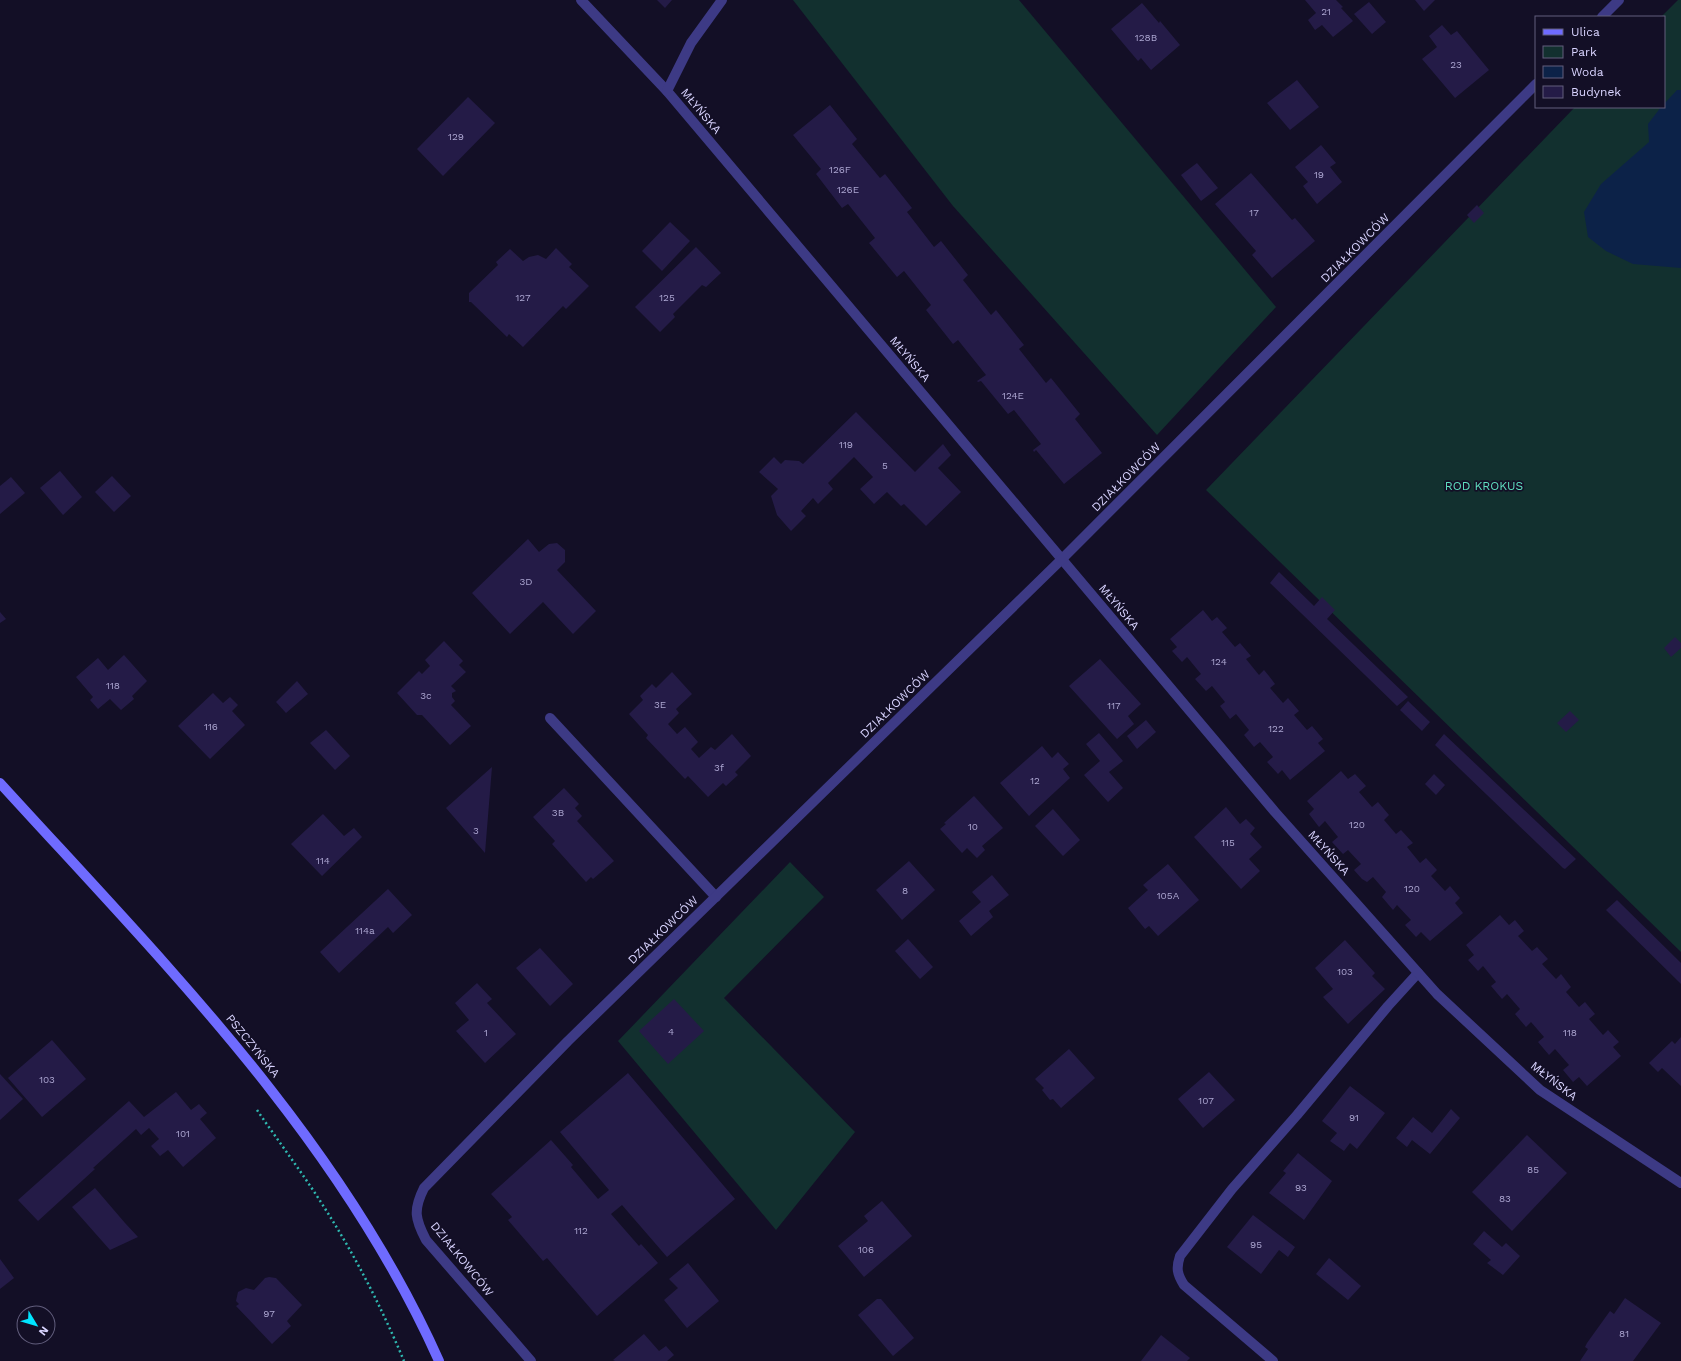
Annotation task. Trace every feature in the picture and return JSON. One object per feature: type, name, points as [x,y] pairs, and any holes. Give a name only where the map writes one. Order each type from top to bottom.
[{"type":"main road","name":"PSZCZYŃSKA","points":[[0,783],[218,1022],[275,1093],[361,1217],[416,1312],[439,1361]]},
{"type":"street","name":"MŁYŃSKA","points":[[581,0],[667,91],[1275,812],[1437,994],[1540,1090],[1681,1183]]},
{"type":"street","points":[[667,91],[691,43],[722,0]]},
{"type":"street","points":[[1603,16],[1619,0]]},
{"type":"street","name":"DZIAŁKOWCÓW","points":[[531,1361],[426,1240],[418,1226],[416,1213],[418,1200],[424,1188],[568,1041],[1062,559],[1535,85]]},
{"type":"street","points":[[550,718],[716,897]]},
{"type":"street","points":[[1273,1361],[1184,1285],[1177,1275],[1177,1266],[1180,1256],[1232,1189],[1418,973]]},
{"type":"path","points":[[254,1105],[329,1214],[387,1322],[404,1361]]},
{"type":"green space","points":[[793,0],[1019,0],[1276,307],[1157,435],[953,206]]},
{"type":"green space","name":"ROD KROKUS","points":[[1678,0],[1681,0],[1681,952],[1206,490],[1574,108],[1665,108],[1665,16],[1662,16]]},
{"type":"green space","points":[[790,862],[824,897],[724,998],[855,1132],[776,1230],[618,1041]]},
{"type":"water","points":[[1677,90],[1681,90],[1681,268],[1633,264],[1606,251],[1588,237],[1584,212],[1601,184],[1649,142],[1648,124],[1660,108],[1665,108],[1665,103]]},
{"type":"building","points":[[657,0],[672,0],[665,8]]},
{"type":"building","points":[[1305,0],[1336,0],[1353,21],[1333,37],[1322,25],[1315,30],[1308,20],[1316,13]]},
{"type":"building","points":[[1415,0],[1435,0],[1424,11]]},
{"type":"building","points":[[1369,2],[1386,22],[1372,34],[1354,14]]},
{"type":"building","points":[[1142,3],[1159,23],[1160,21],[1180,45],[1151,70],[1141,58],[1138,61],[1111,29]]},
{"type":"building","points":[[1442,25],[1451,35],[1457,31],[1489,70],[1455,98],[1422,59],[1437,47],[1429,36]]},
{"type":"building","points":[[1297,80],[1319,107],[1290,130],[1267,103]]},
{"type":"building","points":[[468,97],[495,123],[443,176],[417,149]]},
{"type":"building","points":[[830,105],[857,139],[852,144],[880,178],[885,174],[912,208],[907,212],[934,247],[941,241],[968,275],[963,280],[991,315],[996,310],[1024,345],[1019,349],[1046,383],[1051,378],[1080,414],[1075,419],[1102,453],[1064,484],[1036,450],[1034,452],[1033,450],[1041,444],[1014,410],[1008,414],[981,381],[977,381],[986,375],[958,340],[953,344],[926,310],[931,305],[904,271],[897,277],[869,243],[875,238],[848,204],[842,208],[816,174],[821,169],[793,135]]},
{"type":"building","points":[[1321,145],[1336,163],[1330,167],[1342,182],[1317,204],[1303,186],[1308,182],[1295,167]]},
{"type":"building","points":[[1197,163],[1218,188],[1201,201],[1181,175]]},
{"type":"building","points":[[1251,173],[1292,220],[1295,218],[1315,241],[1272,278],[1252,255],[1256,251],[1215,204]]},
{"type":"building","points":[[1477,205],[1484,213],[1474,223],[1467,215]]},
{"type":"building","points":[[670,222],[690,241],[662,271],[642,251]]},
{"type":"building","points":[[696,247],[721,273],[706,287],[702,285],[673,314],[675,317],[660,332],[635,307]]},
{"type":"building","points":[[556,248],[572,264],[569,267],[589,286],[566,309],[563,306],[523,347],[509,334],[507,337],[471,302],[469,302],[469,293],[498,265],[496,262],[510,249],[523,261],[529,257],[538,255],[546,259]]},
{"type":"building","points":[[856,412],[915,472],[943,444],[951,455],[938,468],[961,492],[926,526],[904,504],[901,506],[887,492],[874,504],[860,489],[873,477],[854,457],[828,483],[833,489],[818,504],[813,498],[801,511],[806,516],[791,531],[777,515],[771,496],[778,489],[759,472],[774,457],[781,464],[785,460],[799,461],[803,464]]},
{"type":"building","points":[[60,471],[82,497],[63,515],[40,488]]},
{"type":"building","points":[[112,476],[131,496],[114,512],[95,492]]},
{"type":"building","points":[[11,477],[25,493],[0,514],[0,486]]},
{"type":"building","points":[[528,539],[539,552],[549,544],[557,543],[565,550],[565,562],[557,570],[596,611],[573,634],[543,602],[510,634],[472,593]]},
{"type":"building","points":[[1279,572],[1314,606],[1322,597],[1335,610],[1327,619],[1408,697],[1397,706],[1270,583]]},
{"type":"building","points":[[1203,610],[1212,621],[1217,617],[1227,628],[1222,632],[1235,647],[1240,643],[1251,656],[1246,659],[1259,675],[1264,670],[1275,684],[1270,688],[1283,703],[1288,698],[1299,711],[1294,715],[1307,730],[1312,726],[1323,739],[1318,743],[1325,751],[1290,780],[1282,770],[1278,774],[1267,762],[1273,757],[1260,742],[1254,747],[1244,735],[1249,730],[1236,714],[1230,719],[1220,706],[1225,702],[1212,686],[1206,691],[1195,679],[1201,674],[1187,657],[1182,662],[1172,651],[1177,647],[1170,639]]},
{"type":"building","points":[[0,612],[6,619],[0,623]]},
{"type":"building","points":[[1675,637],[1681,643],[1681,648],[1671,657],[1664,648]]},
{"type":"building","points":[[444,641],[463,661],[459,665],[466,672],[451,686],[456,691],[452,693],[452,697],[455,701],[451,705],[471,726],[450,745],[422,715],[417,715],[397,693],[419,671],[422,674],[430,666],[425,660]]},
{"type":"building","points":[[124,655],[147,681],[132,696],[134,699],[121,710],[110,699],[98,709],[90,700],[93,697],[76,677],[98,658],[108,670]]},
{"type":"building","points":[[1100,659],[1141,704],[1128,716],[1134,724],[1117,739],[1069,686]]},
{"type":"building","points":[[672,672],[692,694],[676,709],[679,713],[668,724],[677,734],[685,727],[698,742],[691,749],[699,758],[711,747],[715,750],[732,734],[751,756],[735,772],[738,775],[726,786],[723,783],[708,797],[688,776],[685,779],[665,758],[646,738],[648,735],[629,714],[643,700],[640,696],[652,684],[656,688]]},
{"type":"building","points":[[297,681],[308,694],[286,713],[276,702]]},
{"type":"building","points":[[213,693],[223,703],[230,697],[238,705],[232,711],[245,725],[210,759],[178,726]]},
{"type":"building","points":[[1408,701],[1430,722],[1422,731],[1400,710]]},
{"type":"building","points":[[1570,711],[1579,720],[1566,732],[1557,723]]},
{"type":"building","points":[[1146,720],[1156,732],[1137,749],[1127,736]]},
{"type":"building","points":[[326,730],[350,756],[335,770],[310,743]]},
{"type":"building","points":[[1099,733],[1123,761],[1109,772],[1123,788],[1108,802],[1084,775],[1100,761],[1086,744]]},
{"type":"building","points":[[1444,734],[1576,859],[1565,869],[1563,868],[1435,745]]},
{"type":"building","points":[[1042,746],[1052,758],[1058,752],[1069,764],[1063,769],[1070,778],[1029,816],[1000,783]]},
{"type":"building","points":[[492,767],[485,853],[446,808]]},
{"type":"building","points":[[1341,771],[1348,779],[1355,774],[1366,786],[1359,792],[1372,807],[1378,802],[1389,815],[1384,820],[1396,834],[1401,830],[1413,843],[1407,847],[1420,863],[1426,858],[1437,870],[1431,876],[1445,891],[1450,886],[1460,898],[1455,903],[1463,913],[1430,941],[1421,932],[1416,937],[1405,925],[1411,920],[1397,905],[1393,910],[1382,897],[1386,892],[1373,877],[1367,882],[1362,879],[1354,870],[1361,864],[1348,850],[1343,854],[1332,842],[1338,837],[1325,821],[1319,827],[1309,814],[1314,809],[1307,801]]},
{"type":"building","points":[[1434,774],[1445,785],[1436,795],[1425,784]]},
{"type":"building","points":[[564,788],[579,804],[575,808],[582,816],[577,821],[614,861],[593,879],[591,877],[586,882],[552,844],[555,841],[533,817]]},
{"type":"building","points":[[974,796],[1003,828],[982,846],[985,850],[977,858],[967,848],[962,853],[940,829],[946,824],[944,823]]},
{"type":"building","points":[[1226,807],[1240,824],[1246,819],[1255,828],[1250,834],[1262,847],[1249,859],[1260,871],[1241,889],[1194,837]]},
{"type":"building","points":[[1053,809],[1080,840],[1063,856],[1035,826]]},
{"type":"building","points":[[323,814],[344,836],[354,828],[362,837],[322,876],[291,844]]},
{"type":"building","points":[[909,861],[935,890],[902,920],[876,890]]},
{"type":"building","points":[[1168,864],[1199,900],[1158,936],[1149,926],[1145,929],[1128,908],[1148,890],[1143,885]]},
{"type":"building","points":[[992,875],[1009,895],[989,911],[993,917],[971,936],[959,921],[981,902],[972,892]]},
{"type":"building","points":[[388,889],[412,915],[393,933],[388,927],[339,973],[320,952]]},
{"type":"building","points":[[1617,900],[1681,963],[1681,984],[1606,910]]},
{"type":"building","points":[[1500,915],[1509,925],[1515,920],[1524,931],[1518,936],[1532,951],[1537,947],[1548,959],[1542,964],[1556,979],[1561,974],[1571,987],[1566,992],[1579,1007],[1585,1002],[1595,1014],[1589,1019],[1603,1035],[1608,1030],[1619,1042],[1613,1047],[1621,1056],[1587,1086],[1579,1077],[1573,1082],[1563,1070],[1569,1065],[1555,1049],[1549,1055],[1538,1042],[1544,1037],[1531,1022],[1526,1027],[1515,1014],[1520,1009],[1507,994],[1502,999],[1491,986],[1496,982],[1483,966],[1478,971],[1468,960],[1474,955],[1466,945]]},
{"type":"building","points":[[908,939],[933,967],[920,979],[895,951]]},
{"type":"building","points":[[1345,940],[1375,973],[1372,976],[1385,989],[1348,1024],[1323,997],[1333,989],[1315,968]]},
{"type":"building","points":[[540,948],[573,984],[550,1006],[516,968]]},
{"type":"building","points":[[477,983],[492,999],[487,1003],[516,1034],[485,1063],[456,1031],[469,1020],[455,1003]]},
{"type":"building","points":[[674,999],[704,1031],[668,1064],[639,1031]]},
{"type":"building","points":[[1681,1037],[1681,1086],[1662,1068],[1658,1072],[1649,1063],[1672,1041],[1675,1044]]},
{"type":"building","points":[[52,1040],[86,1079],[42,1117],[8,1078]]},
{"type":"building","points":[[1069,1049],[1095,1078],[1061,1108],[1053,1099],[1050,1100],[1042,1090],[1044,1088],[1035,1079]]},
{"type":"building","points":[[1209,1072],[1235,1100],[1203,1128],[1178,1099]]},
{"type":"building","points":[[628,1073],[735,1199],[667,1257],[622,1205],[611,1214],[639,1246],[641,1244],[658,1263],[597,1316],[547,1258],[543,1261],[508,1220],[512,1217],[491,1194],[551,1140],[573,1165],[571,1167],[598,1199],[609,1190],[560,1132]]},
{"type":"building","points":[[0,1074],[23,1099],[0,1120]]},
{"type":"building","points":[[1350,1086],[1385,1113],[1357,1149],[1350,1143],[1344,1151],[1330,1141],[1337,1133],[1322,1121]]},
{"type":"building","points":[[176,1092],[191,1110],[199,1104],[207,1113],[200,1119],[216,1138],[183,1167],[168,1150],[160,1156],[151,1146],[159,1139],[149,1128],[141,1135],[136,1129],[38,1221],[18,1200],[129,1101],[144,1117]]},
{"type":"building","points":[[1451,1109],[1460,1118],[1430,1154],[1412,1140],[1407,1147],[1396,1138],[1413,1117],[1432,1133]]},
{"type":"building","points":[[1527,1135],[1567,1173],[1512,1231],[1472,1192]]},
{"type":"building","points":[[1298,1153],[1332,1181],[1304,1220],[1269,1193],[1286,1173],[1283,1171]]},
{"type":"building","points":[[95,1188],[138,1237],[110,1250],[72,1207]]},
{"type":"building","points":[[882,1201],[912,1236],[864,1277],[838,1246],[868,1221],[864,1216]]},
{"type":"building","points":[[1253,1215],[1295,1247],[1288,1257],[1279,1250],[1261,1274],[1227,1247]]},
{"type":"building","points":[[1484,1231],[1502,1247],[1506,1243],[1520,1256],[1503,1275],[1487,1263],[1491,1260],[1473,1244]]},
{"type":"building","points":[[1329,1258],[1361,1286],[1348,1300],[1316,1274]]},
{"type":"building","points":[[0,1259],[14,1278],[0,1289]]},
{"type":"building","points":[[688,1263],[719,1301],[687,1328],[664,1300],[678,1288],[669,1279]]},
{"type":"building","points":[[265,1278],[276,1278],[302,1305],[287,1321],[291,1326],[272,1344],[236,1306],[239,1304],[236,1301],[238,1292],[246,1288],[254,1290]]},
{"type":"building","points":[[1625,1298],[1661,1323],[1633,1361],[1580,1361],[1588,1349],[1585,1347],[1587,1343],[1610,1311],[1614,1314]]},
{"type":"building","points":[[877,1299],[881,1299],[914,1338],[893,1356],[858,1315]]},
{"type":"building","points":[[644,1334],[659,1351],[666,1346],[674,1355],[667,1361],[613,1360]]},
{"type":"building","points":[[1161,1335],[1190,1358],[1187,1361],[1141,1361]]}]
